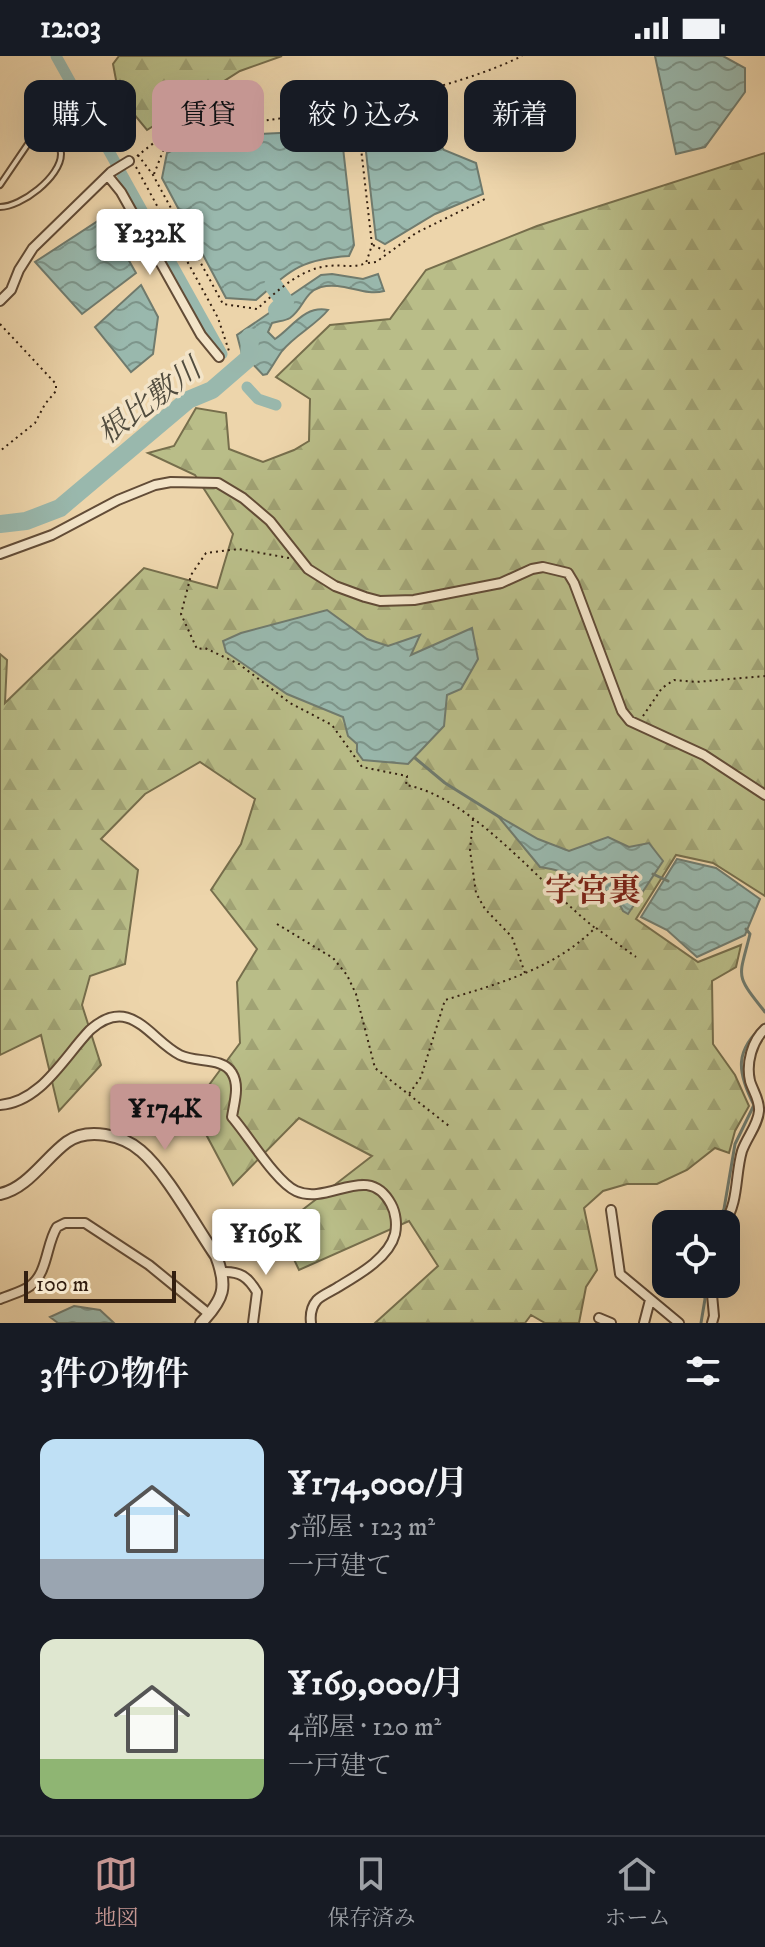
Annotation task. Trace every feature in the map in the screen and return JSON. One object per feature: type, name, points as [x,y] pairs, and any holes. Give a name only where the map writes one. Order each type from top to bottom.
[{"type":"street","points":[[0,301],[11,290],[33,248],[110,174],[134,158]]},
{"type":"street","points":[[110,174],[201,335],[219,357]]},
{"type":"street","points":[[0,554],[52,535],[118,500],[155,485],[171,482],[218,483],[243,498],[270,521],[299,560],[335,586],[380,601],[414,600],[501,583],[543,567],[568,573],[622,711],[630,721],[711,759],[765,795]]},
{"type":"street","points":[[0,1105],[31,1095],[90,1030],[100,1021],[111,1018],[138,1021],[177,1054],[224,1066],[232,1072],[236,1088],[232,1117],[270,1166],[295,1191],[313,1195],[360,1183],[374,1187],[386,1196],[393,1208],[396,1230],[388,1252],[317,1300],[310,1312],[311,1323]]},
{"type":"street","points":[[731,1210],[742,1151],[758,1119],[760,1106],[750,1082],[749,1070],[756,1038],[765,1029]]},
{"type":"street","points":[[0,1194],[15,1188],[70,1139],[91,1134],[112,1136],[141,1151],[216,1256],[222,1272],[222,1293],[201,1323]]},
{"type":"street","points":[[611,1210],[620,1274],[679,1323]]},
{"type":"street","points":[[0,1299],[31,1286],[39,1275],[51,1236],[57,1227],[76,1222],[85,1223],[149,1265],[209,1314]]},
{"type":"street","points":[[222,1272],[237,1271],[249,1279],[257,1292],[253,1323]]},
{"type":"street","points":[[712,1298],[712,1323]]},
{"type":"street","points":[[644,1323],[650,1300]]},
{"type":"street","points":[[599,1318],[611,1323]]},
{"type":"lane","points":[[0,185],[34,135],[51,122],[61,154],[58,164],[43,185],[20,203],[0,207]]},
{"type":"path","points":[[448,83],[522,56]]},
{"type":"path","points":[[134,158],[163,136],[196,126],[280,118]]},
{"type":"path","points":[[153,175],[163,152]]},
{"type":"path","points":[[361,152],[372,245],[366,263]]},
{"type":"path","points":[[134,158],[153,175],[223,304],[257,309],[294,279],[316,268],[331,265],[357,268],[376,262],[416,233],[487,198]]},
{"type":"path","points":[[134,158],[218,318],[229,351]]},
{"type":"path","points":[[372,245],[387,253]]},
{"type":"path","points":[[0,324],[56,384],[56,391],[35,423],[0,451]]},
{"type":"path","points":[[299,560],[239,549],[206,553],[191,575],[181,614],[197,649],[205,648],[239,664],[290,703],[332,725],[362,767],[407,776],[406,785],[424,788],[473,819],[595,928],[636,957]]},
{"type":"path","points":[[630,721],[643,716],[662,688],[674,680],[696,682],[765,676]]},
{"type":"path","points":[[473,819],[470,850],[476,893],[485,909],[512,937],[525,974]]},
{"type":"path","points":[[277,924],[333,958],[347,975],[356,994],[375,1068],[449,1126]]},
{"type":"path","points":[[409,1094],[421,1077],[445,1000],[549,964],[577,946],[595,928]]},
{"type":"green space","points":[[119,56],[282,56],[240,71],[226,80],[152,80],[152,127],[147,130],[136,117],[136,80],[116,80],[113,64]]},
{"type":"green space","points":[[765,153],[765,896],[713,863],[676,855],[636,919],[698,962],[741,945],[736,967],[712,981],[713,1044],[735,1075],[749,1106],[735,1131],[729,1153],[715,1148],[687,1170],[657,1184],[627,1184],[603,1191],[584,1208],[597,1270],[586,1287],[579,1323],[545,1323],[531,1315],[525,1323],[375,1323],[438,1266],[409,1221],[299,1270],[279,1228],[372,1156],[299,1118],[233,1185],[192,1108],[240,1043],[237,982],[257,949],[211,890],[241,844],[255,799],[200,762],[145,794],[101,839],[138,870],[125,964],[90,976],[82,1005],[101,1065],[59,1111],[41,1035],[0,1055],[0,654],[7,660],[5,703],[144,568],[217,588],[233,534],[195,475],[148,453],[174,446],[196,408],[226,413],[229,449],[263,462],[294,450],[309,441],[310,399],[276,377],[330,325],[390,319],[426,270],[537,226]]},
{"type":"water","points":[[655,56],[723,56],[745,68],[745,92],[705,147],[676,154]]},
{"type":"water","points":[[280,133],[280,152],[343,152],[354,245],[349,256],[319,260],[298,268],[256,300],[226,298],[162,178],[167,153],[264,152],[264,134]]},
{"type":"water","points":[[366,152],[448,152],[476,163],[483,194],[435,214],[385,244],[376,239]]},
{"type":"water","points":[[104,217],[136,273],[82,314],[35,262]]},
{"type":"water","points":[[378,274],[384,291],[329,286],[315,289],[295,314],[272,323],[268,332],[275,339],[305,314],[328,310],[287,345],[267,374],[263,375],[251,362],[248,363],[237,335],[272,311],[280,303],[276,297],[282,293],[287,298],[321,275],[363,279]]},
{"type":"water","points":[[141,285],[158,317],[153,354],[131,372],[95,327]]},
{"type":"water","points":[[327,610],[367,639],[388,646],[420,635],[411,655],[472,628],[478,659],[461,689],[447,695],[444,726],[408,764],[363,760],[357,752],[357,744],[348,736],[343,717],[287,694],[226,652],[223,641],[241,633]]},
{"type":"water","points":[[498,816],[538,839],[569,851],[608,837],[629,847],[649,843],[663,861],[628,914],[609,894],[588,881],[540,867]]},
{"type":"water","points":[[677,859],[716,868],[760,899],[745,935],[697,957],[667,930],[641,917]]},
{"type":"water","points":[[74,1306],[100,1310],[114,1323],[58,1323],[50,1317]]},
{"type":"waterway","points":[[56,56],[222,354]]},
{"type":"waterway","name":"根比敷川","points":[[273,285],[285,302],[277,310]]},
{"type":"waterway","name":"根比敷川","points":[[0,524],[26,521],[60,508],[188,400],[212,390],[249,358],[250,337]]},
{"type":"waterway","points":[[247,387],[258,399],[276,405]]},
{"type":"waterway","points":[[415,758],[445,783],[501,818]]},
{"type":"waterway","points":[[653,874],[668,881]]},
{"type":"waterway","points":[[746,929],[750,934],[742,975],[748,990],[765,1012]]},
{"type":"waterway","points":[[723,1210],[735,1144],[754,1105],[744,1082],[743,1052],[765,1024]]},
{"type":"waterway","points":[[701,1323],[705,1298]]},
{"type":"district","name":"字宮裏","points":[[593,890]]}]
